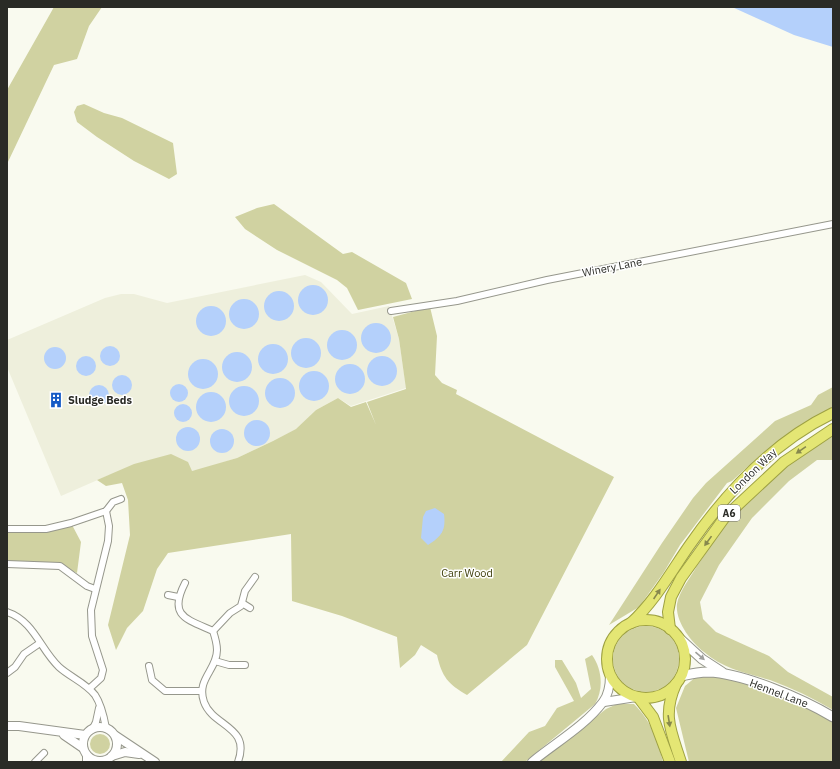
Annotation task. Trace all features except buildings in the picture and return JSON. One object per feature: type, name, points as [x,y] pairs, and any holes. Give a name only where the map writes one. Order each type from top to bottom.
[{"type":"highway","name":"London Way","points":[[631,623],[652,600],[690,544],[737,484],[782,444],[833,413]]},
{"type":"highway","name":"London Way","points":[[670,629],[668,612],[671,597],[681,578],[725,517],[751,491],[784,462],[833,429]]},
{"type":"highway","points":[[631,623],[641,620],[652,621],[670,629],[678,637],[685,656],[684,666],[669,703],[668,716],[680,762]]},
{"type":"highway","name":"A6","points":[[610,675],[607,660],[610,645],[615,636],[631,623]]},
{"type":"highway","points":[[610,675],[617,685],[625,692],[637,697],[649,698],[660,696],[679,680]]},
{"type":"highway","points":[[637,697],[653,716],[670,762]]},
{"type":"main road","name":"Hennel Lane","points":[[678,637],[702,659],[724,674]]},
{"type":"main road","name":"Hennel Lane","points":[[679,680],[695,672],[724,674],[760,684],[801,700],[833,717]]},
{"type":"street","name":"Winery Lane","points":[[391,311],[457,301],[555,279],[833,224]]},
{"type":"street","points":[[7,529],[46,529],[106,511],[113,502],[121,499]]},
{"type":"street","points":[[90,688],[101,678],[103,670],[92,636],[91,610],[108,541],[109,526],[106,511]]},
{"type":"street","points":[[7,564],[60,566],[87,586],[95,589]]},
{"type":"street","points":[[213,631],[242,603],[245,591],[255,577]]},
{"type":"street","points":[[185,583],[178,596],[180,613],[213,631]]},
{"type":"street","points":[[168,594],[178,596]]},
{"type":"street","points":[[242,603],[250,608]]},
{"type":"street","points":[[7,612],[22,620],[30,628],[58,666],[90,688],[97,697],[106,728],[155,762]]},
{"type":"street","points":[[213,631],[217,649],[215,661],[204,681],[202,691],[205,704],[236,732],[241,752],[238,762]]},
{"type":"street","points":[[7,673],[15,667],[24,654],[40,643]]},
{"type":"street","points":[[215,661],[229,665],[245,665]]},
{"type":"street","points":[[149,666],[152,680],[165,690],[202,691]]},
{"type":"street","points":[[532,762],[583,723],[604,702],[610,686],[610,675]]},
{"type":"street","points":[[604,702],[637,697]]},
{"type":"street","points":[[85,755],[85,735],[93,728],[100,706]]},
{"type":"street","points":[[7,726],[19,726],[85,735]]},
{"type":"street","points":[[93,728],[106,728]]},
{"type":"street","points":[[51,730],[67,736],[85,755],[96,761],[106,760],[125,752],[146,756]]},
{"type":"street","points":[[106,760],[117,747],[116,736]]},
{"type":"street","points":[[35,762],[44,753]]},
{"type":"shaded area","points":[[305,275],[321,282],[352,314],[389,306],[399,339],[406,388],[351,406],[338,398],[316,410],[297,429],[237,458],[202,469],[192,471],[109,475],[61,496],[7,367],[7,340],[105,298],[121,294],[134,294],[167,303]]},
{"type":"green space","points":[[54,7],[102,7],[89,26],[77,59],[54,65],[7,164],[7,90]]},
{"type":"green space","points":[[84,104],[104,113],[122,118],[173,143],[177,174],[169,179],[134,161],[77,122],[74,112],[77,106]]},
{"type":"green space","points":[[274,204],[343,254],[352,252],[406,283],[412,299],[358,310],[347,288],[337,280],[277,250],[245,229],[235,217],[257,208]]},
{"type":"green space","name":"Carr Wood","points":[[430,307],[437,336],[435,375],[442,383],[457,390],[456,394],[614,477],[527,645],[467,695],[450,683],[447,679],[441,669],[437,655],[421,645],[415,655],[400,668],[397,637],[342,616],[292,601],[291,534],[168,553],[157,569],[143,611],[127,628],[116,650],[108,625],[130,535],[128,500],[122,483],[106,486],[97,480],[134,464],[171,454],[188,462],[192,471],[237,458],[296,429],[316,410],[338,398],[351,407],[366,402],[376,425],[367,402],[406,389],[399,339],[393,317]]},
{"type":"green space","points":[[833,387],[833,408],[819,415],[793,432],[768,450],[732,481],[727,483],[680,545],[664,572],[639,607],[609,625],[662,543],[693,498],[706,483],[775,421],[811,405],[818,395]]},
{"type":"green space","points":[[833,436],[833,460],[817,460],[789,481],[752,518],[719,565],[700,602],[703,619],[716,632],[769,656],[788,672],[833,697],[833,710],[786,686],[736,670],[711,658],[694,643],[685,631],[677,611],[677,604],[683,589],[722,528],[746,501],[773,477],[803,455]]},
{"type":"green space","points":[[71,523],[81,542],[77,573],[60,566],[7,564],[7,529],[46,529]]},
{"type":"green space","points":[[646,626],[659,629],[669,636],[676,646],[679,659],[676,672],[669,682],[659,689],[646,692],[633,689],[623,682],[616,672],[613,659],[616,646],[623,636],[633,629]]},
{"type":"green space","points":[[592,655],[598,666],[601,679],[600,692],[595,704],[525,762],[501,762],[529,732],[545,726],[557,708],[574,701],[555,667],[555,660],[562,660],[576,683],[581,698],[591,689],[585,659]]},
{"type":"green space","points":[[697,676],[715,677],[750,684],[784,696],[833,720],[833,762],[689,762],[676,708],[685,686]]},
{"type":"green space","points":[[617,704],[634,704],[640,710],[653,731],[663,762],[539,762],[606,709]]},
{"type":"green space","points":[[100,734],[107,737],[110,744],[107,751],[100,754],[93,751],[90,744],[93,737]]},
{"type":"water","points":[[732,7],[833,7],[833,47],[794,35]]},
{"type":"water","points":[[313,285],[324,289],[328,300],[324,311],[313,315],[302,311],[298,300],[302,289]]},
{"type":"water","points":[[279,291],[290,295],[294,306],[290,317],[279,321],[268,317],[264,306],[268,295]]},
{"type":"water","points":[[244,299],[255,303],[259,314],[255,325],[244,329],[233,325],[229,314],[233,303]]},
{"type":"water","points":[[211,306],[222,310],[226,321],[222,332],[211,336],[200,332],[196,321],[200,310]]},
{"type":"water","points":[[376,323],[387,327],[391,338],[387,349],[376,353],[365,349],[361,338],[365,327]]},
{"type":"water","points":[[342,330],[353,334],[357,345],[353,356],[342,360],[331,356],[327,345],[331,334]]},
{"type":"water","points":[[306,338],[317,342],[321,353],[317,364],[306,368],[295,364],[291,353],[295,342]]},
{"type":"water","points":[[273,344],[284,348],[288,359],[284,370],[273,374],[262,370],[258,359],[262,348]]},
{"type":"water","points":[[110,346],[117,349],[120,356],[117,363],[110,366],[103,363],[100,356],[103,349]]},
{"type":"water","points":[[55,347],[59,348],[65,354],[65,362],[59,368],[55,369],[51,368],[45,362],[44,358],[45,354],[51,348]]},
{"type":"water","points":[[237,352],[248,356],[252,367],[248,378],[237,382],[226,378],[222,367],[226,356]]},
{"type":"water","points":[[86,356],[93,359],[96,366],[93,373],[86,376],[79,373],[76,366],[79,359]]},
{"type":"water","points":[[382,356],[393,360],[397,371],[393,382],[382,386],[371,382],[367,371],[371,360]]},
{"type":"water","points":[[203,359],[214,363],[218,374],[214,385],[203,389],[192,385],[188,374],[192,363]]},
{"type":"water","points":[[350,364],[361,368],[365,379],[361,390],[350,394],[339,390],[335,379],[339,368]]},
{"type":"water","points":[[314,371],[325,375],[329,386],[325,397],[314,401],[303,397],[299,386],[303,375]]},
{"type":"water","points":[[122,375],[129,378],[132,385],[129,392],[122,395],[115,392],[112,385],[115,378]]},
{"type":"water","points":[[280,378],[291,382],[295,393],[291,404],[280,408],[269,404],[265,393],[269,382]]},
{"type":"water","points":[[179,384],[183,385],[187,389],[187,397],[183,401],[179,402],[175,401],[171,397],[170,393],[171,389],[175,385]]},
{"type":"water","points":[[99,385],[106,388],[109,395],[106,402],[99,405],[92,402],[89,395],[92,388]]},
{"type":"water","points":[[244,386],[255,390],[259,401],[255,412],[244,416],[233,412],[229,401],[233,390]]},
{"type":"water","points":[[211,392],[222,396],[226,407],[222,418],[211,422],[200,418],[196,407],[200,396]]},
{"type":"water","points":[[179,404],[187,404],[192,409],[190,420],[187,422],[179,422],[174,417],[174,409]]},
{"type":"water","points":[[257,420],[266,424],[270,433],[266,442],[257,446],[248,442],[244,433],[248,424]]},
{"type":"water","points":[[188,427],[197,430],[200,439],[197,448],[188,451],[179,448],[176,439],[179,430]]},
{"type":"water","points":[[222,429],[231,432],[234,441],[231,450],[222,453],[213,450],[210,441],[213,432]]},
{"type":"water","points":[[435,508],[444,514],[444,528],[437,539],[428,545],[421,538],[423,517],[426,511]]},
{"type":"place","name":"Sludge Beds","points":[[56,400]]}]
